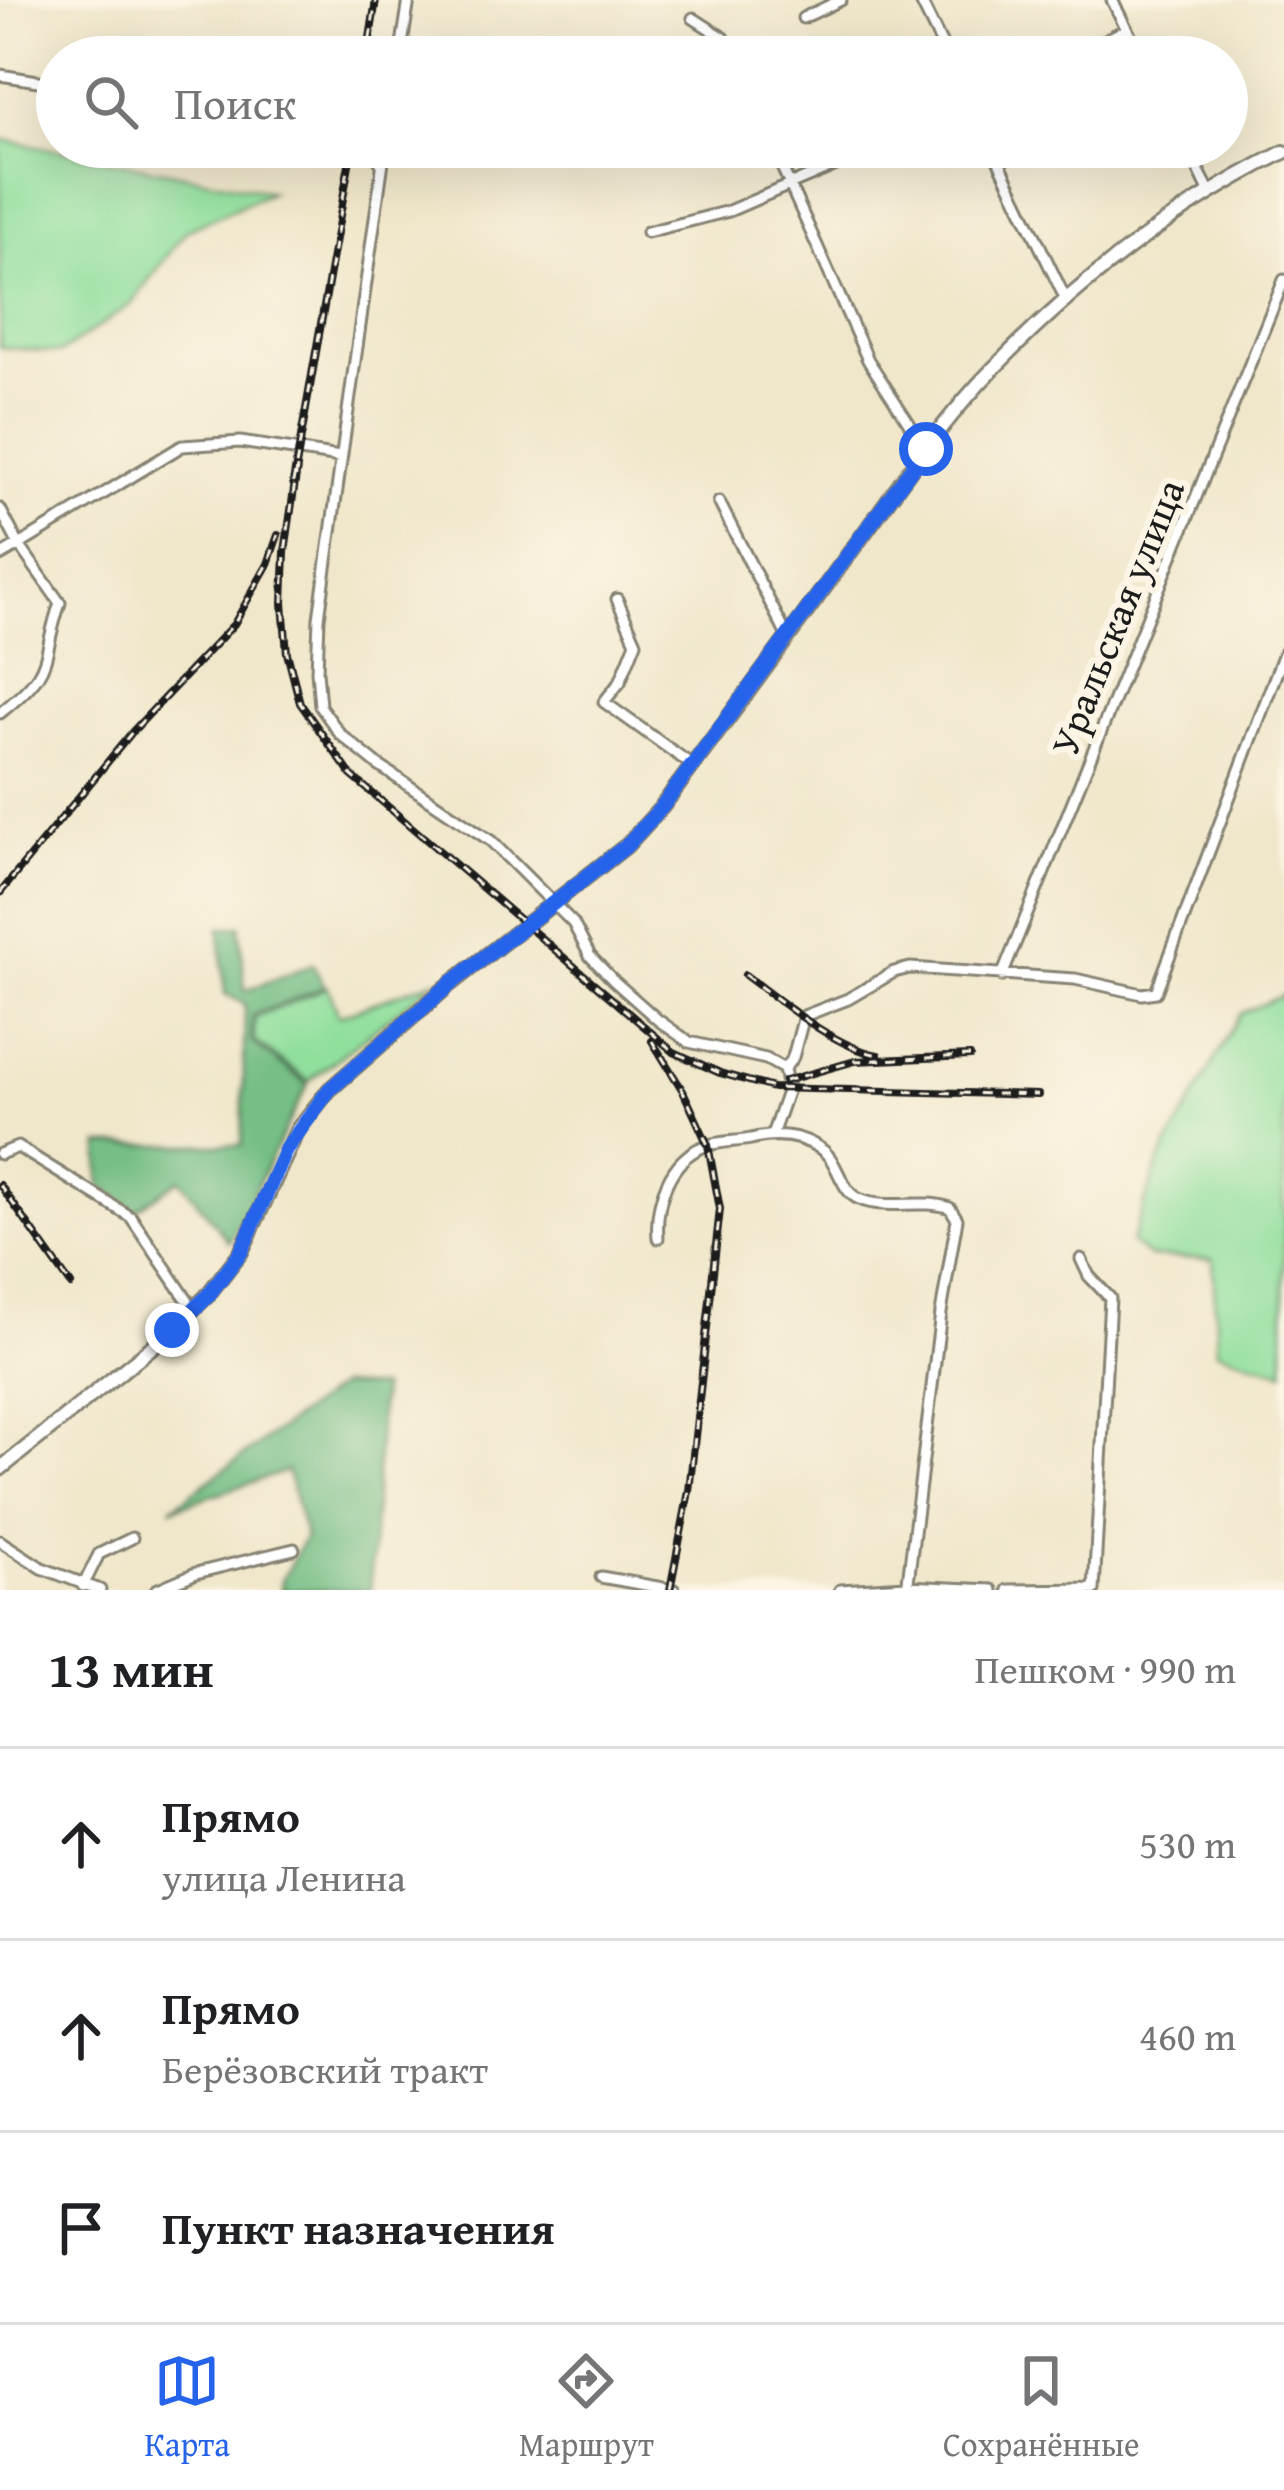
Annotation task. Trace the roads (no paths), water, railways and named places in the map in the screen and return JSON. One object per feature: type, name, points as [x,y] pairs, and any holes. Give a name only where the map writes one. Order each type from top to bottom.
[{"type":"main road","points":[[0,1468],[194,1310],[241,1252],[286,1149],[329,1090],[449,985],[626,846],[692,766],[926,449],[990,372],[1066,300],[1209,191],[1284,152]]},
{"type":"street","points":[[403,36],[409,0]]},
{"type":"street","points":[[803,18],[841,0]]},
{"type":"street","points":[[920,0],[938,36]]},
{"type":"street","points":[[1112,0],[1130,36]]},
{"type":"street","points":[[693,18],[721,36]]},
{"type":"street","points":[[1112,36],[1126,29]]},
{"type":"street","points":[[0,75],[36,81]]},
{"type":"street","points":[[382,168],[319,618],[320,706],[340,734],[378,765],[491,842],[573,923],[590,956],[614,981],[688,1042],[766,1059],[784,1069]]},
{"type":"street","points":[[782,168],[868,360],[926,449]]},
{"type":"street","points":[[647,232],[729,212],[827,168]]},
{"type":"street","points":[[1002,168],[1066,300]]},
{"type":"street","points":[[1197,168],[1209,191]]},
{"type":"street","name":"Уральская улица","points":[[1002,976],[1284,280]]},
{"type":"street","points":[[0,556],[182,446],[240,442],[340,457]]},
{"type":"street","points":[[719,502],[788,638]]},
{"type":"street","points":[[0,509],[60,603],[49,658],[40,676],[0,713]]},
{"type":"street","points":[[617,599],[635,642],[620,682],[604,701],[692,766]]},
{"type":"street","points":[[773,1132],[788,1088],[784,1069],[793,1057],[804,1016],[848,999],[894,972],[910,968],[1076,979],[1142,994],[1156,992],[1284,652]]},
{"type":"street","points":[[658,1238],[657,1206],[671,1177],[691,1153],[773,1132],[820,1148],[835,1163],[848,1192],[861,1200],[933,1202],[950,1208],[957,1219],[940,1313],[907,1588]]},
{"type":"street","points":[[0,1154],[18,1148],[131,1217],[194,1310]]},
{"type":"street","points":[[1008,1590],[1094,1589],[1110,1298],[1089,1276],[1081,1259]]},
{"type":"street","points":[[82,1587],[99,1554],[132,1538]]},
{"type":"street","points":[[0,1541],[41,1568],[100,1590]]},
{"type":"street","points":[[156,1590],[196,1573],[294,1549]]},
{"type":"street","points":[[601,1577],[674,1590]]},
{"type":"street","points":[[840,1590],[992,1590]]},
{"type":"railway","points":[[370,36],[376,0]]},
{"type":"railway","points":[[293,483],[348,168]]},
{"type":"railway","points":[[297,468],[283,603],[287,653],[300,703],[351,775],[674,1052],[720,1073],[773,1088],[1038,1095]]},
{"type":"railway","points":[[0,893],[133,731],[234,624],[268,564],[278,535]]},
{"type":"railway","points":[[745,975],[826,1033],[878,1055]]},
{"type":"railway","points":[[652,1041],[708,1145],[720,1209],[689,1491],[670,1590]]},
{"type":"railway","points":[[785,1081],[855,1061],[970,1056]]},
{"type":"railway","points":[[0,1185],[71,1285]]}]
